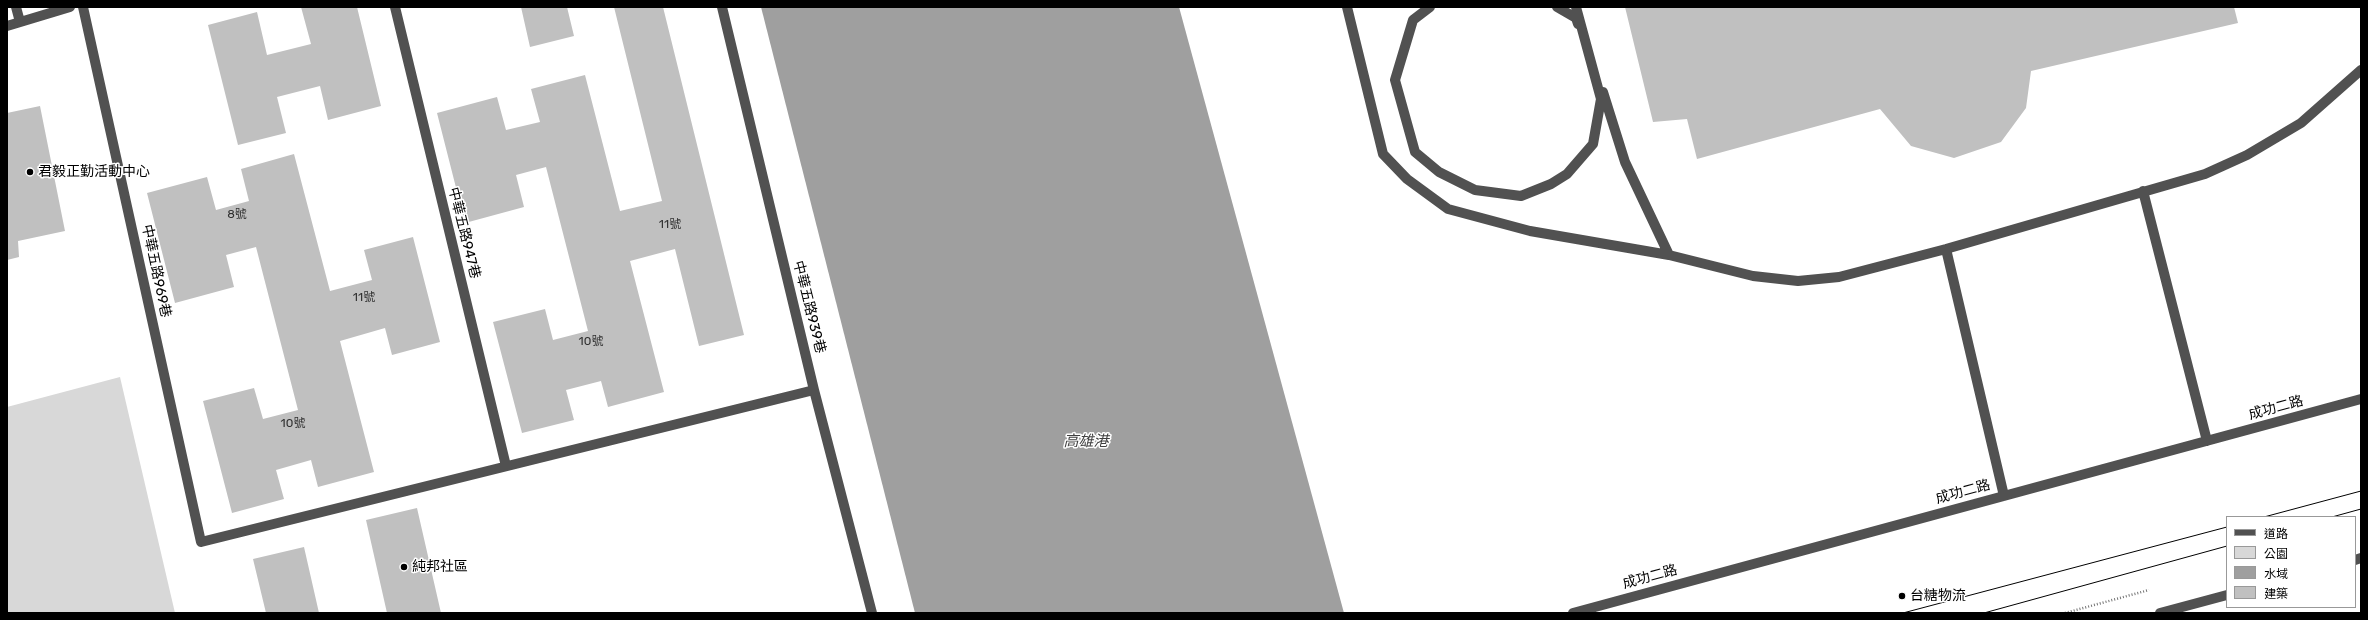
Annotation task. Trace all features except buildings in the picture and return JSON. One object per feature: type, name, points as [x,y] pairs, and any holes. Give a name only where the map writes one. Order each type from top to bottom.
[{"type":"street","points":[[16,7],[20,22]]},
{"type":"street","points":[[7,26],[70,7]]},
{"type":"street","name":"中華五路969巷","points":[[84,7],[201,542],[506,466]]},
{"type":"street","name":"中華五路947巷","points":[[395,7],[506,466]]},
{"type":"street","name":"中華五路939巷","points":[[722,7],[814,390],[872,613]]},
{"type":"street","points":[[1347,7],[1383,154],[1407,179],[1448,209],[1530,231],[1669,255],[1753,276],[1798,281],[1839,277],[1946,249],[2205,174],[2246,155],[2301,124],[2361,70]]},
{"type":"street","points":[[1430,7],[1413,20],[1395,80],[1415,152],[1439,172],[1475,190],[1522,196],[1552,184],[1567,174],[1593,144],[1600,99],[1576,7]]},
{"type":"street","points":[[1557,7],[1576,18],[1598,74],[1625,162],[1669,255]]},
{"type":"street","points":[[2143,191],[2207,441]]},
{"type":"street","points":[[1946,249],[2004,496]]},
{"type":"street","points":[[506,466],[814,390]]},
{"type":"street","name":"成功二路","points":[[1573,613],[2361,399]]},
{"type":"street","points":[[2160,613],[2226,595]]},
{"type":"path","points":[[2065,613],[2150,590]]},
{"type":"green space","points":[[120,377],[175,613],[7,613],[7,407]]},
{"type":"water","name":"高雄港","points":[[761,7],[1179,7],[1344,613],[915,613]]},
{"type":"tram line","points":[[2268,516],[2361,491]]},
{"type":"tram line","points":[[2336,516],[2361,509]]},
{"type":"tram line","points":[[1903,613],[2226,527]]},
{"type":"tram line","points":[[1984,613],[2226,546]]},
{"type":"place","name":"君毅正勤活動中心","points":[[30,172]]},
{"type":"place","name":"純邦社區","points":[[404,567]]},
{"type":"place","name":"台糖物流","points":[[1902,596]]}]
